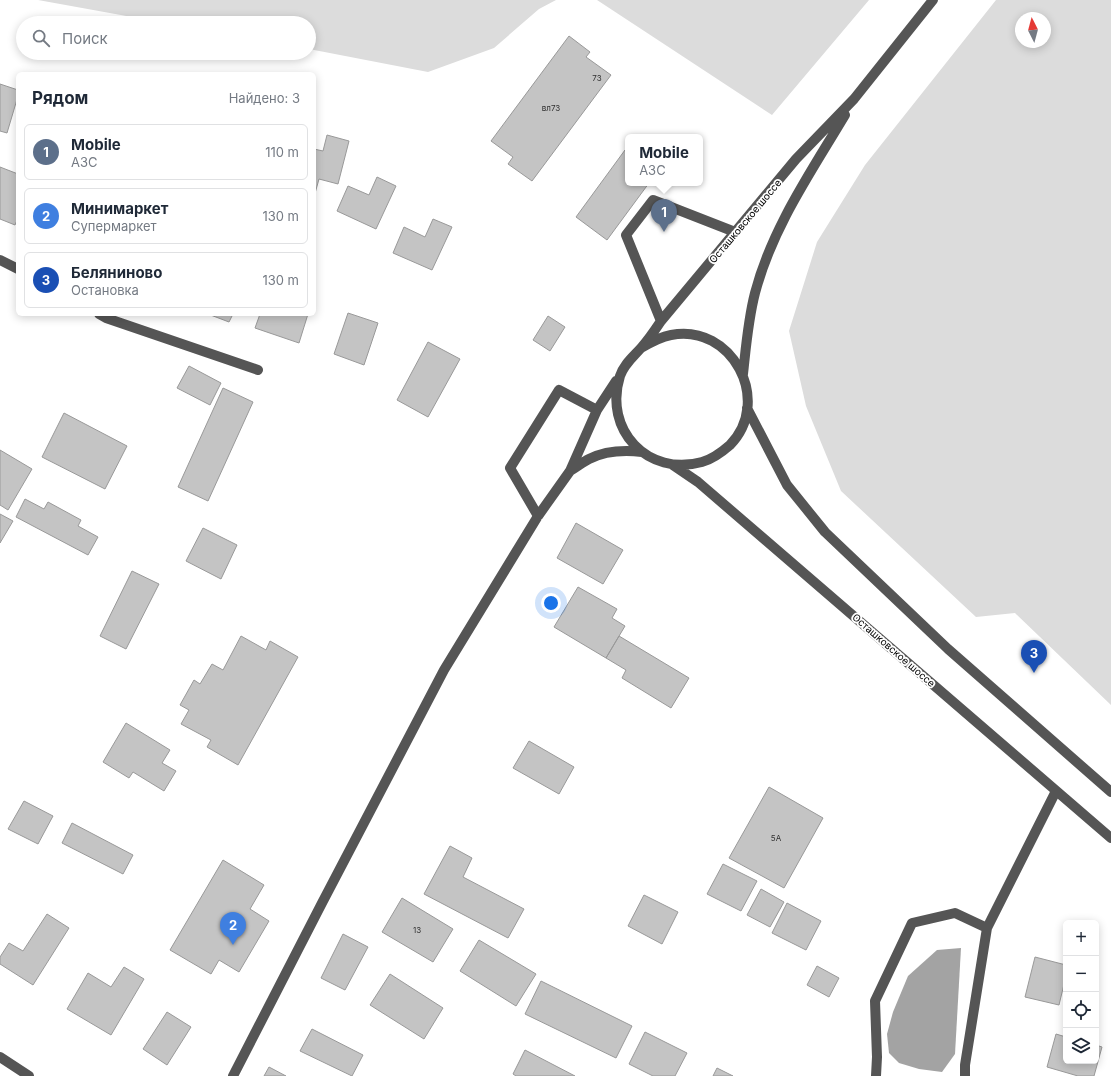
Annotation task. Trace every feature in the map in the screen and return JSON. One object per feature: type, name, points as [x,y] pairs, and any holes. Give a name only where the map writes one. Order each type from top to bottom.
[{"type":"street","name":"Осташковское шоссе","points":[[641,348],[656,339],[673,334],[690,334],[707,338],[722,347],[734,359],[743,374],[747,391],[747,408],[743,425],[735,440],[722,452],[708,461],[691,465],[674,465],[657,461],[642,452],[629,440],[621,425],[616,409],[616,392],[620,375],[629,360],[641,348],[661,321],[796,159],[854,99],[932,0]]},
{"type":"street","name":"Осташковское шоссе","points":[[743,374],[748,327],[754,299],[770,251],[788,211],[854,99]]},
{"type":"street","points":[[661,321],[626,235],[653,200],[735,232]]},
{"type":"street","points":[[0,260],[16,269]]},
{"type":"street","points":[[102,316],[258,370]]},
{"type":"street","points":[[233,1076],[444,670],[538,516],[570,470],[597,410],[620,375]]},
{"type":"street","points":[[538,516],[510,468],[559,390],[597,410]]},
{"type":"street","name":"Осташковское шоссе","points":[[747,408],[787,485],[825,532],[948,649],[1111,792]]},
{"type":"street","points":[[570,470],[590,458],[608,453],[628,450],[642,452]]},
{"type":"street","name":"Осташковское шоссе","points":[[674,465],[698,482],[1111,838]]},
{"type":"street","points":[[965,1076],[965,1065],[987,928],[1056,791]]},
{"type":"street","points":[[876,1076],[877,1058],[875,1001],[912,923],[955,913],[987,928]]},
{"type":"street","points":[[0,1057],[29,1076]]},
{"type":"shaded area","points":[[38,0],[556,0],[539,9],[494,48],[428,72],[316,50],[316,16],[126,16]]},
{"type":"shaded area","points":[[597,0],[869,0],[772,115]]},
{"type":"shaded area","points":[[996,0],[1111,0],[1111,705],[1015,613],[976,617],[841,491],[806,406],[789,331],[817,242],[865,165]]},
{"type":"shaded area","points":[[961,948],[955,1054],[942,1072],[919,1069],[899,1063],[889,1053],[887,1034],[893,1012],[908,976],[937,950]]},
{"type":"building","points":[[569,36],[590,52],[586,57],[611,75],[532,181],[508,164],[513,157],[491,141]]},
{"type":"building","points":[[0,84],[16,89],[16,103],[7,133],[0,131]]},
{"type":"building","points":[[327,135],[349,141],[338,184],[319,179],[316,190],[316,149],[323,151]]},
{"type":"building","points":[[625,150],[625,186],[647,186],[607,240],[576,217]]},
{"type":"building","points":[[0,167],[16,173],[16,223],[15,225],[0,219]]},
{"type":"building","points":[[377,177],[396,186],[376,229],[337,211],[348,186],[369,195]]},
{"type":"building","points":[[433,219],[452,227],[432,270],[393,253],[404,227],[425,237]]},
{"type":"building","points":[[348,313],[378,323],[364,365],[334,354]]},
{"type":"building","points":[[213,316],[232,316],[229,322]]},
{"type":"building","points":[[259,316],[307,316],[299,343],[255,328]]},
{"type":"building","points":[[548,316],[565,327],[550,351],[533,340]]},
{"type":"building","points":[[428,342],[460,359],[428,417],[397,400]]},
{"type":"building","points":[[189,366],[221,383],[210,405],[177,388]]},
{"type":"building","points":[[223,388],[253,402],[208,501],[178,487]]},
{"type":"building","points":[[64,413],[127,446],[105,489],[42,457]]},
{"type":"building","points":[[0,450],[32,469],[8,510],[0,505]]},
{"type":"building","points":[[25,499],[44,509],[48,502],[81,520],[78,526],[98,537],[88,555],[16,517]]},
{"type":"building","points":[[0,514],[13,521],[0,543]]},
{"type":"building","points":[[576,523],[623,550],[603,584],[557,558]]},
{"type":"building","points":[[203,528],[237,545],[221,579],[186,561]]},
{"type":"building","points":[[132,571],[159,584],[126,649],[100,636]]},
{"type":"building","points":[[578,587],[617,609],[612,618],[625,626],[606,658],[554,627]]},
{"type":"building","points":[[241,636],[266,650],[270,641],[298,657],[238,765],[207,747],[211,740],[181,724],[189,710],[180,705],[194,680],[200,684],[212,664],[223,670]]},
{"type":"building","points":[[619,636],[689,678],[671,708],[622,678],[626,670],[606,658]]},
{"type":"building","points":[[126,723],[170,750],[162,763],[176,771],[164,791],[133,772],[129,778],[103,762]]},
{"type":"building","points":[[529,741],[574,767],[559,794],[513,768]]},
{"type":"building","points":[[769,787],[823,818],[784,888],[729,858]]},
{"type":"building","points":[[24,801],[53,816],[38,844],[8,829]]},
{"type":"building","points":[[72,823],[133,855],[123,874],[62,843]]},
{"type":"building","points":[[450,846],[472,858],[463,877],[524,909],[508,938],[424,894]]},
{"type":"building","points":[[223,860],[264,885],[250,909],[269,921],[239,972],[219,960],[211,974],[170,950]]},
{"type":"building","points":[[723,864],[757,881],[741,911],[707,894]]},
{"type":"building","points":[[761,889],[784,902],[770,927],[747,915]]},
{"type":"building","points":[[644,895],[678,912],[662,944],[628,926]]},
{"type":"building","points":[[402,898],[453,929],[433,962],[382,932]]},
{"type":"building","points":[[787,903],[821,921],[806,950],[772,933]]},
{"type":"building","points":[[47,914],[69,928],[33,985],[0,964],[0,957],[9,943],[23,951]]},
{"type":"building","points":[[343,934],[368,947],[345,990],[321,978]]},
{"type":"building","points":[[479,940],[536,974],[516,1006],[460,971]]},
{"type":"building","points":[[1035,957],[1063,964],[1063,988],[1059,1005],[1025,997]]},
{"type":"building","points":[[817,966],[839,978],[829,997],[807,985]]},
{"type":"building","points":[[124,967],[144,979],[111,1035],[67,1009],[88,973],[111,987]]},
{"type":"building","points":[[390,974],[443,1008],[424,1039],[370,1005]]},
{"type":"building","points":[[541,981],[632,1026],[616,1058],[525,1014]]},
{"type":"building","points":[[167,1012],[191,1027],[167,1065],[143,1049]]},
{"type":"building","points":[[312,1029],[363,1055],[352,1076],[300,1051]]},
{"type":"building","points":[[645,1032],[687,1053],[675,1076],[653,1076],[629,1064]]},
{"type":"building","points":[[1056,1034],[1063,1036],[1063,1064],[1097,1064],[1094,1076],[1078,1076],[1047,1067]]},
{"type":"building","points":[[1099,1046],[1102,1047],[1099,1058]]},
{"type":"building","points":[[525,1050],[575,1076],[516,1076],[513,1074]]},
{"type":"building","points":[[269,1067],[286,1076],[264,1076]]},
{"type":"building","points":[[717,1068],[733,1076],[713,1076]]},
{"type":"place","name":"Mobile","points":[[664,232]]},
{"type":"place","name":"Беляниново","points":[[1034,673]]},
{"type":"place","name":"Минимаркет","points":[[233,945]]}]
